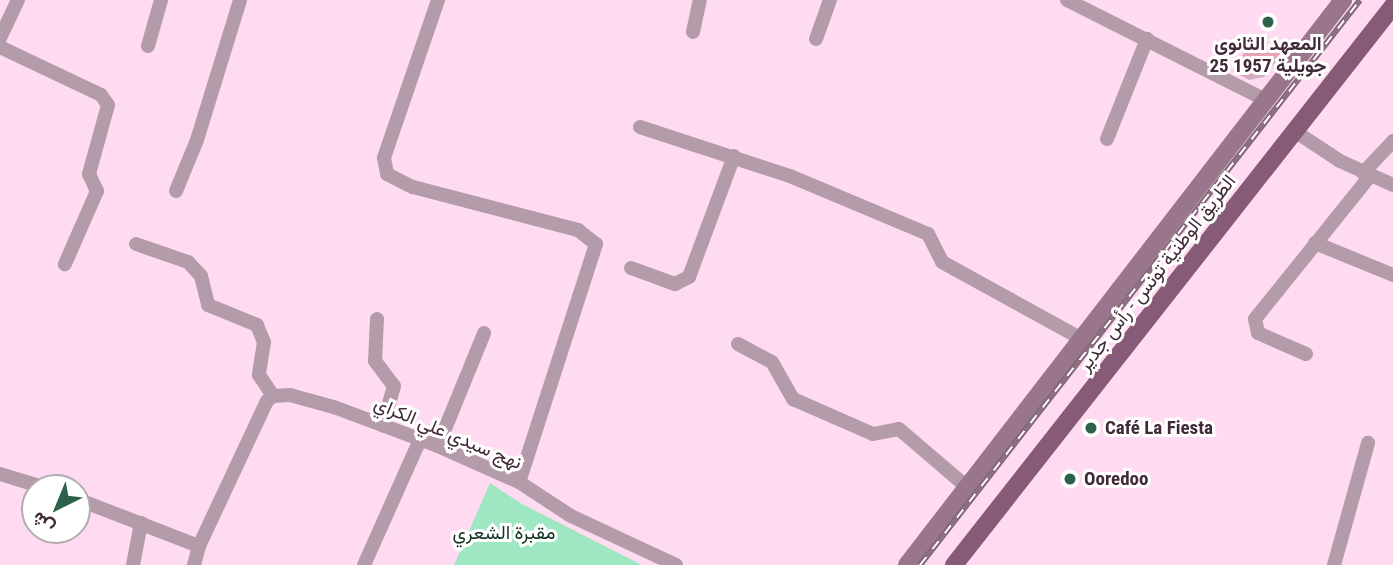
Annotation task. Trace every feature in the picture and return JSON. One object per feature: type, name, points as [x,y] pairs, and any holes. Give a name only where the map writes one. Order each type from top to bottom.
[{"type":"main road","name":"الطريق الوطنية تونس - رأس جدير","points":[[954,565],[1393,6]]},
{"type":"street","points":[[0,37],[18,0]]},
{"type":"street","points":[[148,46],[161,0]]},
{"type":"street","points":[[176,191],[200,130],[240,0]]},
{"type":"street","points":[[438,0],[384,158],[387,174],[413,187],[578,230],[596,244],[519,482]]},
{"type":"street","points":[[693,32],[700,0]]},
{"type":"street","points":[[816,39],[830,0]]},
{"type":"street","points":[[1067,0],[1266,100]]},
{"type":"street","points":[[908,565],[1343,0]]},
{"type":"street","points":[[1107,139],[1147,39]]},
{"type":"street","points":[[0,47],[101,95],[107,105],[89,174],[97,191],[65,264]]},
{"type":"street","points":[[640,127],[734,156],[928,234],[942,262],[1082,339]]},
{"type":"street","points":[[1293,130],[1366,174],[1393,185]]},
{"type":"street","points":[[1306,354],[1268,338],[1254,325],[1270,295],[1315,243],[1393,141]]},
{"type":"street","points":[[631,268],[675,284],[689,277],[734,156]]},
{"type":"street","points":[[1315,243],[1393,275]]},
{"type":"street","points":[[136,244],[188,262],[201,276],[208,305],[257,326],[264,342],[259,375],[273,396],[267,401],[199,546],[194,565]]},
{"type":"street","points":[[377,319],[374,361],[394,386],[383,425]]},
{"type":"street","points":[[438,446],[484,333]]},
{"type":"street","points":[[738,344],[772,362],[793,399],[873,435],[899,429],[968,488]]},
{"type":"street","name":"نهج سيدي علي الكراي","points":[[273,396],[290,395],[438,446],[519,482],[571,516],[676,565]]},
{"type":"street","points":[[364,565],[420,440]]},
{"type":"street","points":[[1334,565],[1368,443]]},
{"type":"street","points":[[0,474],[21,480]]},
{"type":"street","points":[[91,504],[199,546]]},
{"type":"street","points":[[133,565],[141,523]]},
{"type":"green space","name":"مقبرة الشعري","points":[[490,483],[522,504],[642,565],[454,565]]},
{"type":"building","points":[[1254,36],[1285,52],[1279,60],[1273,56],[1259,73],[1243,77],[1233,71]]},
{"type":"railway","points":[[920,565],[1360,0]]},
{"type":"place","name":"المعهد الثانوي 25 جويلية 1957","points":[[1268,22]]},
{"type":"place","name":"Café La Fiesta","points":[[1091,428]]},
{"type":"place","name":"Ooredoo","points":[[1070,479]]}]
